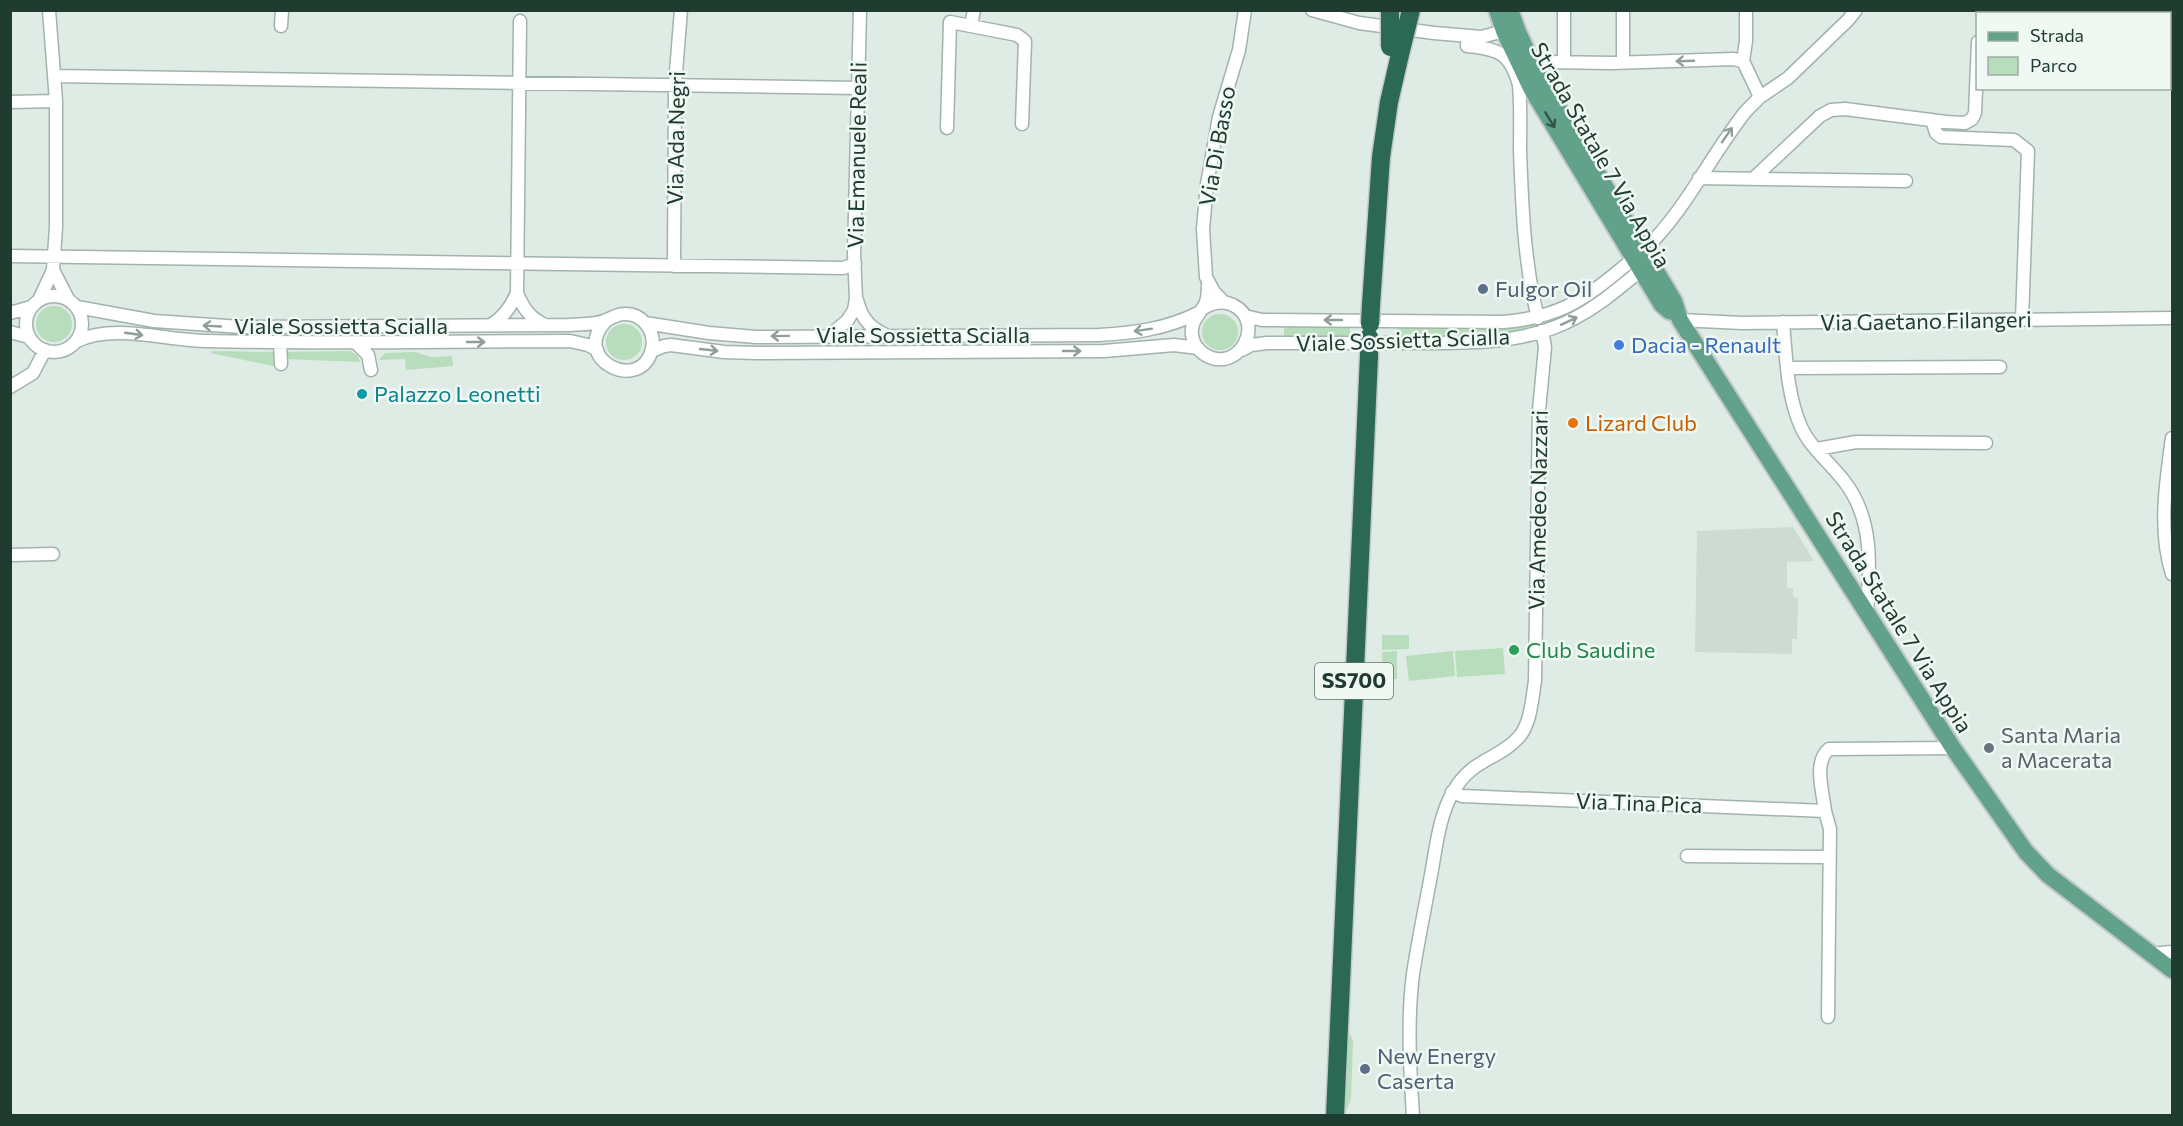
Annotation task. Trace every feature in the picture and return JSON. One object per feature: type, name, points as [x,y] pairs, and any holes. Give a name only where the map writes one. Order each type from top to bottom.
[{"type":"highway","points":[[1390,10],[1396,48]]},
{"type":"highway","points":[[1396,48],[1411,10]]},
{"type":"highway","name":"SS700","points":[[1335,1116],[1371,305],[1381,158],[1396,48]]},
{"type":"main road","name":"Strada Statale 7 Via Appia","points":[[1497,10],[1504,31],[1537,98],[1642,260],[1674,301],[1679,317],[1953,748],[2026,852],[2040,867],[2172,970]]},
{"type":"main road","name":"Strada Statale 7 Via Appia","points":[[1510,10],[1533,65],[1642,260]]},
{"type":"street","points":[[29,338],[26,322],[53,270],[56,227],[56,101],[49,10]]},
{"type":"street","points":[[281,26],[282,10]]},
{"type":"street","name":"Via Ada Negri","points":[[674,266],[675,84],[681,10]]},
{"type":"street","name":"Via Emanuele Reali","points":[[830,335],[848,321],[854,310],[856,299],[860,10]]},
{"type":"street","points":[[971,26],[974,10]]},
{"type":"street","name":"Via Di Basso","points":[[1200,311],[1208,295],[1208,283],[1204,269],[1203,229],[1207,184],[1219,117],[1239,50],[1245,10]]},
{"type":"street","points":[[1312,10],[1359,23],[1468,37],[1492,35],[1504,31]]},
{"type":"street","points":[[1564,10],[1564,62]]},
{"type":"street","points":[[1623,10],[1623,63]]},
{"type":"street","points":[[1746,10],[1746,41],[1743,61],[1760,97]]},
{"type":"street","points":[[1642,260],[1732,129],[1760,97],[1788,78],[1856,10]]},
{"type":"street","points":[[491,325],[500,320],[509,309],[517,293],[520,21]]},
{"type":"street","points":[[947,128],[950,22],[1017,35],[1025,41],[1022,124]]},
{"type":"street","points":[[1468,37],[1467,46],[1490,48],[1504,55],[1517,78],[1527,252],[1531,291],[1538,318]]},
{"type":"street","points":[[1533,65],[1564,62],[1623,63],[1733,59],[1743,61]]},
{"type":"street","points":[[54,76],[858,87]]},
{"type":"street","points":[[1754,178],[1820,116],[1831,110],[1845,109],[1965,123],[1976,113],[1976,90]]},
{"type":"street","points":[[1520,106],[1537,98]]},
{"type":"street","points":[[10,102],[56,101]]},
{"type":"street","points":[[1928,119],[1941,137],[2014,140],[2028,151],[2022,320]]},
{"type":"street","points":[[1700,178],[1906,181]]},
{"type":"street","points":[[10,256],[843,268],[855,264]]},
{"type":"street","name":"Viale Sossietta Scialla","points":[[10,313],[56,295],[73,303],[137,318],[209,326],[580,324],[606,321],[617,315],[629,314],[645,323],[726,335],[756,336],[1121,333],[1172,325],[1213,304],[1225,303],[1236,307],[1245,316],[1262,320],[1479,322],[1538,318],[1554,313],[1588,296],[1642,260]]},
{"type":"street","name":"Viale Sossietta Scialla","points":[[45,350],[63,351],[90,335],[114,332],[189,340],[280,342],[570,341],[588,345],[597,350],[602,360],[610,367],[625,371],[641,365],[652,351],[671,345],[724,352],[756,353],[1104,351],[1174,345],[1198,348],[1211,358],[1222,359],[1233,357],[1251,345],[1267,343],[1480,342],[1516,338],[1568,321],[1597,306],[1642,260]]},
{"type":"street","points":[[53,270],[83,324],[77,341]]},
{"type":"street","points":[[1208,283],[1225,303]]},
{"type":"street","points":[[517,293],[525,310],[545,325]]},
{"type":"street","name":"Via Emanuele Reali","points":[[856,299],[862,316],[867,322],[873,328],[886,334]]},
{"type":"street","points":[[1198,348],[1192,333],[1193,322],[1200,311]]},
{"type":"street","points":[[1242,350],[1249,333],[1245,316]]},
{"type":"street","name":"Via Gaetano Filangeri","points":[[1679,317],[1784,322],[2172,318]]},
{"type":"street","points":[[597,350],[597,334],[606,321]]},
{"type":"street","points":[[1784,322],[1787,368],[1800,424],[1807,437],[1846,484],[1858,502],[1864,520],[1869,559],[1867,615]]},
{"type":"street","points":[[645,323],[653,339],[652,351]]},
{"type":"street","name":"Via Amedeo Nazzari","points":[[1413,1116],[1409,1054],[1413,976],[1438,835],[1447,802],[1462,777],[1520,736],[1529,716],[1535,681],[1539,410],[1545,346],[1542,331]]},
{"type":"street","points":[[10,332],[29,338],[45,350],[33,373],[10,387]]},
{"type":"street","points":[[280,342],[280,362]]},
{"type":"street","points":[[355,342],[366,350],[370,365],[375,350],[386,342]]},
{"type":"street","points":[[1787,368],[2000,367]]},
{"type":"street","points":[[2172,438],[2166,487],[2165,521],[2166,546],[2172,574]]},
{"type":"street","points":[[1817,448],[1856,442],[1986,443]]},
{"type":"street","points":[[10,555],[53,554]]},
{"type":"street","points":[[1828,1017],[1830,829],[1825,811],[1820,767],[1823,754],[1829,749],[1953,748]]},
{"type":"street","name":"Via Tina Pica","points":[[1452,792],[1462,796],[1825,811]]},
{"type":"street","points":[[1687,856],[1829,857]]},
{"type":"street","points":[[2150,954],[2172,952]]},
{"type":"shaded area","points":[[1793,527],[1814,561],[1787,562],[1787,588],[1793,588],[1793,597],[1798,598],[1797,639],[1792,639],[1792,654],[1695,652],[1697,531]]},
{"type":"green space","points":[[54,306],[67,311],[72,324],[67,337],[54,342],[41,337],[36,324],[41,311]]},
{"type":"green space","points":[[1220,314],[1233,319],[1238,332],[1233,345],[1220,350],[1207,345],[1202,332],[1207,319]]},
{"type":"green space","points":[[624,324],[637,329],[642,342],[637,355],[624,360],[611,355],[606,342],[611,329]]},
{"type":"green space","points":[[1534,324],[1535,327],[1504,333],[1398,339],[1397,325],[1504,328]]},
{"type":"green space","points":[[1284,325],[1350,326],[1350,339],[1284,337]]},
{"type":"green space","points":[[211,351],[276,352],[277,367],[211,353]]},
{"type":"green space","points":[[350,351],[357,355],[360,362],[284,359],[284,352]]},
{"type":"green space","points":[[415,352],[431,357],[452,356],[453,366],[406,370],[405,359],[379,360],[385,353]]},
{"type":"green space","points":[[1382,635],[1409,635],[1409,649],[1382,650]]},
{"type":"green space","points":[[1503,648],[1505,674],[1457,677],[1455,651]]},
{"type":"green space","points":[[1397,651],[1397,679],[1383,680],[1382,652]]},
{"type":"green space","points":[[1453,651],[1455,676],[1409,681],[1406,656]]},
{"type":"green space","points":[[1347,1029],[1353,1040],[1351,1099],[1345,1113]]},
{"type":"place","name":"Fulgor Oil","points":[[1483,289]]},
{"type":"place","name":"Dacia - Renault","points":[[1619,345]]},
{"type":"place","name":"Palazzo Leonetti","points":[[362,394]]},
{"type":"place","name":"Lizard Club","points":[[1573,423]]},
{"type":"place","name":"Club Saudine","points":[[1514,650]]},
{"type":"place","name":"Santa Maria a Macerata","points":[[1989,748]]},
{"type":"place","name":"New Energy Caserta","points":[[1365,1069]]}]
